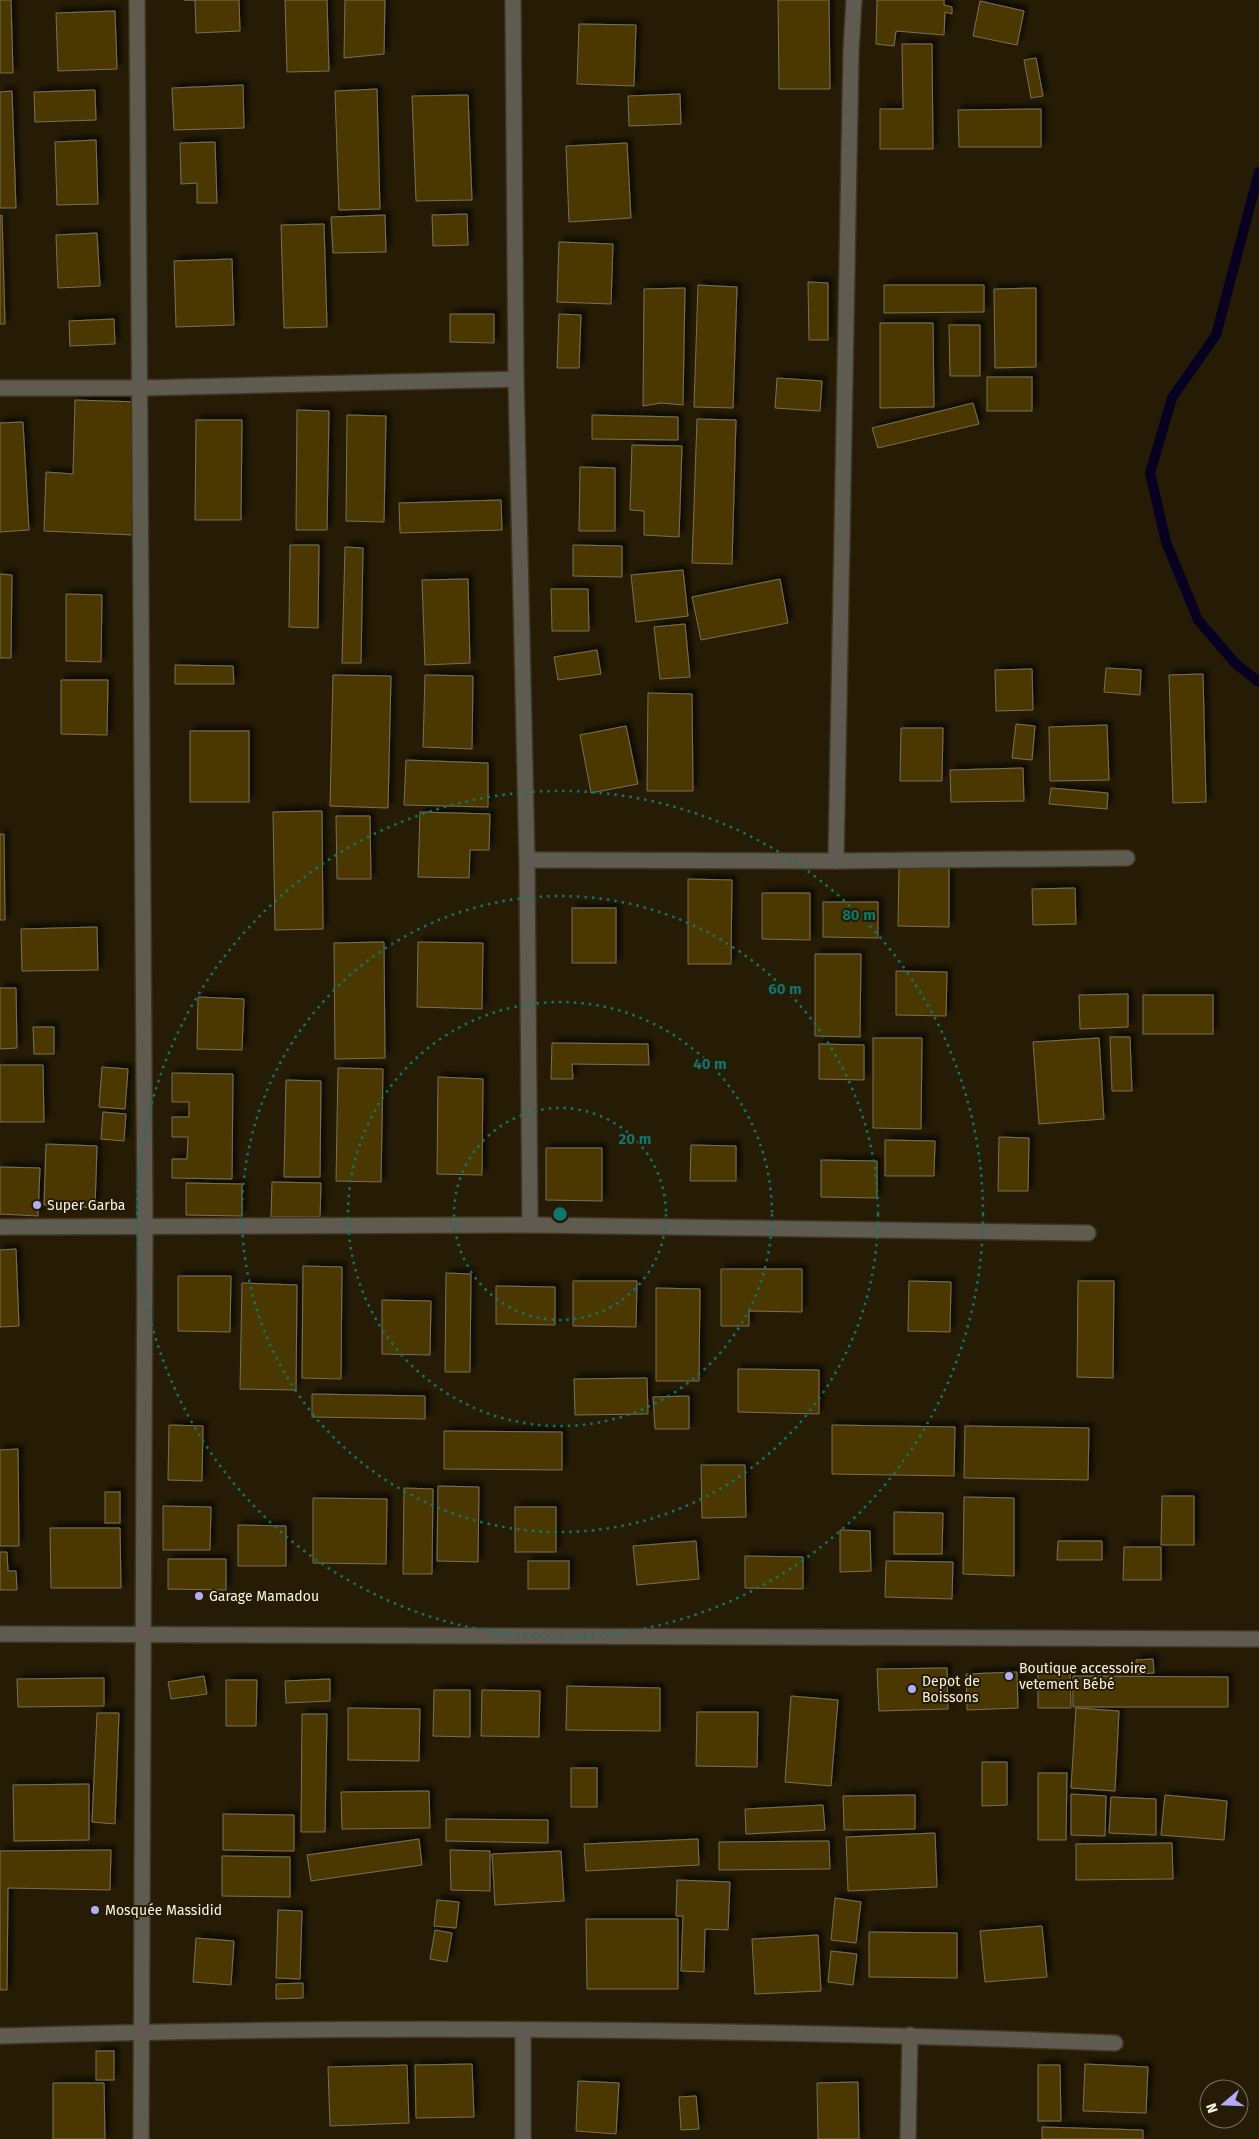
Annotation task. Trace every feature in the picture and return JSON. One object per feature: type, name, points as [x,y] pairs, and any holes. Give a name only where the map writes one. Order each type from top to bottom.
[{"type":"street","points":[[137,0],[145,1226],[141,2139]]},
{"type":"street","points":[[513,0],[516,379],[527,860],[530,1224]]},
{"type":"street","points":[[836,861],[851,51],[854,0]]},
{"type":"street","points":[[0,388],[141,388],[516,379]]},
{"type":"street","points":[[527,860],[836,861],[1127,858]]},
{"type":"street","points":[[0,1227],[530,1224],[1088,1233]]},
{"type":"street","points":[[0,1634],[144,1633],[1259,1639]]},
{"type":"street","points":[[523,2030],[523,2139]]},
{"type":"street","points":[[0,2036],[142,2032],[523,2030],[910,2035],[1115,2043]]},
{"type":"street","points":[[908,2139],[910,2035]]},
{"type":"building","points":[[0,0],[11,0],[13,73],[0,73]]},
{"type":"building","points":[[195,0],[239,0],[240,31],[196,33]]},
{"type":"building","points":[[285,0],[327,0],[329,71],[287,72]]},
{"type":"building","points":[[345,0],[385,0],[384,54],[344,58]]},
{"type":"building","points":[[778,0],[829,0],[830,89],[779,89]]},
{"type":"building","points":[[877,0],[944,0],[944,5],[952,7],[952,14],[945,12],[944,35],[896,31],[894,46],[876,44]]},
{"type":"building","points":[[980,1],[1024,11],[1017,45],[973,36]]},
{"type":"building","points":[[115,11],[117,69],[58,71],[56,13]]},
{"type":"building","points":[[579,24],[636,25],[634,86],[577,84]]},
{"type":"building","points":[[902,44],[932,44],[933,149],[880,149],[880,109],[903,109]]},
{"type":"building","points":[[1036,58],[1043,96],[1031,98],[1024,60]]},
{"type":"building","points":[[243,85],[244,128],[174,130],[172,88]]},
{"type":"building","points":[[377,89],[380,209],[339,210],[335,91]]},
{"type":"building","points":[[95,90],[96,120],[35,122],[34,92]]},
{"type":"building","points":[[12,91],[16,208],[0,208],[0,92]]},
{"type":"building","points":[[680,94],[681,124],[629,126],[628,96]]},
{"type":"building","points":[[468,95],[472,200],[416,201],[412,96]]},
{"type":"building","points":[[1041,109],[1041,147],[959,147],[958,110]]},
{"type":"building","points":[[96,140],[98,204],[57,205],[55,142]]},
{"type":"building","points":[[215,142],[217,203],[197,203],[197,183],[181,184],[180,143]]},
{"type":"building","points":[[627,143],[631,218],[569,222],[566,146]]},
{"type":"building","points":[[467,214],[468,245],[433,246],[432,215]]},
{"type":"building","points":[[2,215],[5,324],[0,324],[0,216]]},
{"type":"building","points":[[385,215],[386,252],[333,253],[331,217]]},
{"type":"building","points":[[324,224],[327,327],[284,328],[281,225]]},
{"type":"building","points":[[97,233],[100,286],[58,288],[56,235]]},
{"type":"building","points":[[559,242],[613,244],[611,304],[557,302]]},
{"type":"building","points":[[232,259],[234,325],[176,327],[174,261]]},
{"type":"building","points":[[808,282],[828,283],[828,340],[809,340]]},
{"type":"building","points":[[698,285],[737,287],[733,408],[694,407]]},
{"type":"building","points":[[884,285],[984,285],[984,312],[884,313]]},
{"type":"building","points":[[685,288],[683,405],[661,403],[643,406],[644,289]]},
{"type":"building","points":[[1036,288],[1036,367],[995,368],[994,289]]},
{"type":"building","points":[[450,314],[494,314],[494,343],[450,342]]},
{"type":"building","points":[[559,314],[581,315],[579,368],[557,368]]},
{"type":"building","points":[[114,319],[115,344],[70,346],[69,321]]},
{"type":"building","points":[[880,323],[933,323],[934,407],[880,408]]},
{"type":"building","points":[[949,325],[980,325],[980,376],[950,376]]},
{"type":"building","points":[[987,377],[1032,377],[1032,411],[987,411]]},
{"type":"building","points":[[777,378],[822,381],[820,411],[775,408]]},
{"type":"building","points":[[75,400],[138,402],[133,535],[44,531],[46,472],[73,474]]},
{"type":"building","points":[[973,403],[979,424],[878,448],[872,428]]},
{"type":"building","points":[[297,410],[329,411],[327,530],[296,530]]},
{"type":"building","points":[[347,415],[386,416],[384,522],[346,521]]},
{"type":"building","points":[[592,415],[678,417],[678,440],[592,439]]},
{"type":"building","points":[[697,419],[736,420],[732,564],[692,563]]},
{"type":"building","points":[[196,420],[242,420],[241,520],[195,520]]},
{"type":"building","points":[[23,422],[29,530],[0,532],[0,423]]},
{"type":"building","points":[[632,445],[682,446],[679,537],[644,535],[644,511],[630,510]]},
{"type":"building","points":[[580,467],[615,468],[615,531],[579,531]]},
{"type":"building","points":[[501,500],[502,530],[400,533],[399,503]]},
{"type":"building","points":[[290,545],[319,545],[318,628],[289,627]]},
{"type":"building","points":[[573,545],[622,546],[622,577],[573,576]]},
{"type":"building","points":[[345,547],[363,548],[361,663],[342,663]]},
{"type":"building","points":[[683,570],[688,616],[636,622],[631,575]]},
{"type":"building","points":[[0,574],[12,575],[11,658],[0,658]]},
{"type":"building","points":[[468,579],[470,663],[425,665],[422,580]]},
{"type":"building","points":[[780,579],[788,623],[701,640],[692,597]]},
{"type":"building","points":[[551,589],[588,589],[589,631],[552,631]]},
{"type":"building","points":[[66,594],[102,595],[101,662],[66,661]]},
{"type":"building","points":[[685,624],[690,677],[660,679],[654,627]]},
{"type":"building","points":[[597,650],[601,674],[558,680],[554,657]]},
{"type":"building","points":[[175,665],[233,666],[234,684],[175,684]]},
{"type":"building","points":[[1106,668],[1141,670],[1140,695],[1104,692]]},
{"type":"building","points":[[1032,669],[1033,710],[996,711],[995,670]]},
{"type":"building","points":[[1203,674],[1206,802],[1173,803],[1169,675]]},
{"type":"building","points":[[333,675],[391,676],[388,808],[330,806]]},
{"type":"building","points":[[425,675],[473,676],[472,749],[423,747]]},
{"type":"building","points":[[61,680],[108,680],[107,735],[61,734]]},
{"type":"building","points":[[648,693],[692,694],[693,791],[647,791]]},
{"type":"building","points":[[1016,724],[1035,726],[1032,760],[1012,758]]},
{"type":"building","points":[[1107,725],[1109,780],[1050,781],[1049,727]]},
{"type":"building","points":[[626,726],[638,784],[591,793],[580,735]]},
{"type":"building","points":[[901,728],[943,728],[942,781],[900,781]]},
{"type":"building","points":[[190,731],[249,731],[249,802],[190,802]]},
{"type":"building","points":[[406,760],[488,763],[488,807],[404,805]]},
{"type":"building","points":[[1023,768],[1024,801],[951,802],[950,770]]},
{"type":"building","points":[[1051,788],[1108,793],[1107,809],[1049,804]]},
{"type":"building","points":[[322,811],[323,929],[275,930],[273,812]]},
{"type":"building","points":[[420,812],[490,814],[489,850],[470,850],[469,878],[418,877]]},
{"type":"building","points":[[336,816],[370,816],[371,879],[337,879]]},
{"type":"building","points":[[0,834],[4,834],[5,920],[0,920]]},
{"type":"building","points":[[899,867],[949,868],[949,927],[898,926]]},
{"type":"building","points":[[688,879],[732,880],[731,964],[688,964]]},
{"type":"building","points":[[1075,888],[1076,924],[1033,925],[1032,889]]},
{"type":"building","points":[[762,893],[810,893],[810,940],[762,939]]},
{"type":"building","points":[[823,902],[878,902],[878,938],[823,937]]},
{"type":"building","points":[[572,908],[616,908],[616,963],[572,963]]},
{"type":"building","points":[[97,927],[98,970],[22,971],[21,929]]},
{"type":"building","points":[[384,942],[385,1058],[335,1059],[334,943]]},
{"type":"building","points":[[418,942],[483,943],[482,1009],[417,1007]]},
{"type":"building","points":[[815,954],[861,954],[860,1037],[815,1036]]},
{"type":"building","points":[[896,971],[947,972],[946,1016],[896,1015]]},
{"type":"building","points":[[0,988],[16,988],[17,1048],[0,1049]]},
{"type":"building","points":[[1128,994],[1128,1027],[1080,1029],[1079,995]]},
{"type":"building","points":[[1143,995],[1213,995],[1213,1034],[1143,1034]]},
{"type":"building","points":[[198,997],[244,999],[242,1050],[197,1049]]},
{"type":"building","points":[[33,1027],[54,1027],[54,1054],[34,1054]]},
{"type":"building","points":[[1110,1037],[1130,1037],[1132,1091],[1112,1091]]},
{"type":"building","points":[[873,1038],[922,1038],[921,1129],[873,1128]]},
{"type":"building","points":[[1099,1038],[1104,1119],[1039,1124],[1033,1042]]},
{"type":"building","points":[[552,1043],[648,1044],[649,1065],[572,1064],[573,1079],[551,1079]]},
{"type":"building","points":[[819,1044],[864,1045],[864,1080],[819,1079]]},
{"type":"building","points":[[0,1065],[43,1065],[44,1122],[0,1122]]},
{"type":"building","points":[[102,1067],[128,1069],[125,1109],[99,1107]]},
{"type":"building","points":[[338,1068],[383,1069],[381,1182],[336,1181]]},
{"type":"building","points":[[172,1073],[233,1074],[232,1179],[172,1178],[172,1159],[187,1159],[188,1137],[172,1137],[172,1117],[189,1117],[189,1102],[172,1102]]},
{"type":"building","points":[[438,1077],[483,1079],[482,1175],[437,1174]]},
{"type":"building","points":[[286,1080],[321,1081],[320,1177],[284,1177]]},
{"type":"building","points":[[103,1112],[126,1114],[124,1141],[101,1139]]},
{"type":"building","points":[[999,1137],[1029,1138],[1028,1191],[998,1191]]},
{"type":"building","points":[[885,1140],[935,1141],[934,1176],[885,1176]]},
{"type":"building","points":[[46,1144],[97,1146],[95,1208],[44,1205]]},
{"type":"building","points":[[691,1145],[736,1146],[736,1181],[690,1181]]},
{"type":"building","points":[[546,1148],[602,1148],[602,1201],[546,1200]]},
{"type":"building","points":[[821,1160],[877,1161],[877,1198],[821,1197]]},
{"type":"building","points":[[0,1167],[40,1168],[38,1216],[0,1214]]},
{"type":"building","points":[[272,1182],[321,1183],[320,1217],[271,1217]]},
{"type":"building","points":[[186,1183],[242,1184],[242,1216],[186,1215]]},
{"type":"building","points":[[16,1249],[19,1326],[0,1327],[0,1250]]},
{"type":"building","points":[[303,1266],[342,1267],[341,1379],[302,1378]]},
{"type":"building","points":[[721,1269],[802,1269],[802,1312],[749,1311],[749,1326],[721,1326]]},
{"type":"building","points":[[446,1273],[471,1274],[470,1372],[445,1372]]},
{"type":"building","points":[[178,1276],[231,1276],[230,1332],[178,1331]]},
{"type":"building","points":[[573,1281],[637,1281],[636,1327],[573,1326]]},
{"type":"building","points":[[909,1281],[951,1282],[950,1332],[908,1331]]},
{"type":"building","points":[[1078,1281],[1114,1281],[1113,1378],[1077,1377]]},
{"type":"building","points":[[242,1283],[297,1285],[296,1390],[240,1389]]},
{"type":"building","points":[[496,1286],[555,1287],[555,1325],[496,1324]]},
{"type":"building","points":[[656,1288],[700,1289],[699,1381],[656,1381]]},
{"type":"building","points":[[382,1300],[431,1301],[430,1355],[382,1354]]},
{"type":"building","points":[[738,1369],[819,1370],[819,1414],[738,1412]]},
{"type":"building","points":[[647,1378],[648,1414],[575,1415],[574,1379]]},
{"type":"building","points":[[312,1394],[425,1396],[425,1419],[312,1417]]},
{"type":"building","points":[[689,1396],[689,1429],[655,1429],[653,1397]]},
{"type":"building","points":[[169,1425],[203,1426],[202,1481],[168,1480]]},
{"type":"building","points":[[832,1425],[955,1427],[954,1476],[832,1474]]},
{"type":"building","points":[[965,1426],[1089,1428],[1088,1480],[964,1478]]},
{"type":"building","points":[[444,1431],[562,1432],[562,1470],[444,1469]]},
{"type":"building","points":[[18,1449],[19,1546],[0,1546],[0,1450]]},
{"type":"building","points":[[701,1465],[745,1465],[746,1517],[702,1518]]},
{"type":"building","points":[[438,1486],[479,1487],[478,1562],[437,1561]]},
{"type":"building","points":[[404,1488],[433,1489],[432,1574],[403,1574]]},
{"type":"building","points":[[105,1492],[120,1492],[120,1523],[105,1523]]},
{"type":"building","points":[[1162,1496],[1194,1496],[1194,1545],[1161,1545]]},
{"type":"building","points":[[964,1497],[1014,1498],[1014,1576],[963,1574]]},
{"type":"building","points":[[313,1498],[387,1499],[386,1564],[313,1563]]},
{"type":"building","points":[[163,1506],[211,1507],[210,1550],[163,1550]]},
{"type":"building","points":[[515,1507],[556,1507],[556,1552],[515,1552]]},
{"type":"building","points":[[894,1512],[943,1513],[942,1554],[894,1554]]},
{"type":"building","points":[[238,1525],[286,1526],[286,1566],[238,1566]]},
{"type":"building","points":[[50,1528],[120,1528],[121,1588],[51,1588]]},
{"type":"building","points":[[840,1530],[870,1531],[871,1571],[840,1572]]},
{"type":"building","points":[[696,1541],[699,1579],[637,1585],[633,1546]]},
{"type":"building","points":[[1058,1541],[1102,1541],[1102,1560],[1057,1560]]},
{"type":"building","points":[[1124,1547],[1161,1547],[1161,1580],[1123,1580]]},
{"type":"building","points":[[0,1552],[7,1552],[8,1571],[16,1571],[17,1590],[0,1590]]},
{"type":"building","points":[[745,1556],[803,1557],[803,1589],[745,1588]]},
{"type":"building","points":[[168,1559],[226,1559],[226,1590],[168,1589]]},
{"type":"building","points":[[528,1561],[569,1561],[569,1589],[528,1589]]},
{"type":"building","points":[[886,1561],[953,1562],[952,1599],[885,1597]]},
{"type":"building","points":[[1153,1659],[1154,1673],[1137,1674],[1136,1660]]},
{"type":"building","points":[[947,1668],[948,1709],[879,1711],[877,1669]]},
{"type":"building","points":[[1038,1669],[1070,1669],[1071,1708],[1038,1708]]},
{"type":"building","points":[[1017,1672],[1018,1708],[967,1710],[966,1674]]},
{"type":"building","points":[[204,1676],[207,1694],[171,1699],[168,1682]]},
{"type":"building","points":[[1073,1676],[1228,1677],[1228,1707],[1073,1707]]},
{"type":"building","points":[[104,1678],[104,1706],[18,1707],[17,1679]]},
{"type":"building","points":[[330,1679],[330,1701],[286,1703],[285,1681]]},
{"type":"building","points":[[226,1680],[257,1680],[256,1726],[226,1726]]},
{"type":"building","points":[[567,1686],[660,1688],[660,1731],[566,1730]]},
{"type":"building","points":[[434,1690],[470,1690],[470,1737],[433,1736]]},
{"type":"building","points":[[482,1690],[540,1691],[539,1737],[481,1736]]},
{"type":"building","points":[[791,1696],[838,1700],[831,1786],[785,1782]]},
{"type":"building","points":[[348,1708],[420,1709],[419,1761],[348,1760]]},
{"type":"building","points":[[1076,1708],[1119,1711],[1115,1791],[1071,1788]]},
{"type":"building","points":[[697,1712],[758,1712],[757,1767],[696,1766]]},
{"type":"building","points":[[97,1713],[119,1713],[115,1824],[92,1822]]},
{"type":"building","points":[[302,1714],[327,1714],[325,1832],[301,1832]]},
{"type":"building","points":[[982,1762],[1007,1762],[1007,1805],[982,1806]]},
{"type":"building","points":[[571,1768],[597,1768],[597,1807],[571,1807]]},
{"type":"building","points":[[1038,1773],[1067,1773],[1066,1840],[1038,1840]]},
{"type":"building","points":[[89,1784],[89,1840],[14,1841],[13,1785]]},
{"type":"building","points":[[429,1791],[430,1828],[342,1829],[341,1792]]},
{"type":"building","points":[[1071,1794],[1106,1796],[1105,1836],[1071,1835]]},
{"type":"building","points":[[915,1795],[915,1829],[844,1830],[843,1796]]},
{"type":"building","points":[[1165,1795],[1227,1801],[1224,1840],[1161,1835]]},
{"type":"building","points":[[1111,1797],[1156,1799],[1156,1835],[1109,1833]]},
{"type":"building","points":[[823,1805],[825,1830],[746,1834],[745,1809]]},
{"type":"building","points":[[223,1814],[294,1815],[294,1851],[223,1850]]},
{"type":"building","points":[[446,1819],[548,1820],[548,1843],[446,1841]]},
{"type":"building","points":[[935,1833],[937,1887],[848,1891],[846,1837]]},
{"type":"building","points":[[419,1839],[422,1865],[311,1881],[307,1855]]},
{"type":"building","points":[[698,1839],[699,1865],[586,1871],[584,1844]]},
{"type":"building","points":[[829,1841],[830,1869],[719,1870],[719,1842]]},
{"type":"building","points":[[1172,1843],[1173,1879],[1076,1880],[1076,1844]]},
{"type":"building","points":[[111,1850],[110,1890],[8,1888],[7,1990],[0,1990],[0,1851]]},
{"type":"building","points":[[450,1850],[490,1851],[490,1891],[451,1890]]},
{"type":"building","points":[[561,1851],[564,1901],[495,1905],[492,1854]]},
{"type":"building","points":[[222,1856],[290,1857],[290,1897],[222,1896]]},
{"type":"building","points":[[677,1880],[730,1882],[728,1930],[705,1929],[704,1972],[681,1971],[683,1916],[676,1916]]},
{"type":"building","points":[[835,1898],[861,1902],[856,1943],[831,1940]]},
{"type":"building","points":[[437,1900],[459,1902],[456,1928],[434,1926]]},
{"type":"building","points":[[278,1910],[302,1911],[300,1979],[276,1978]]},
{"type":"building","points":[[586,1919],[678,1919],[678,1989],[587,1989]]},
{"type":"building","points":[[1042,1926],[1047,1977],[985,1982],[980,1931]]},
{"type":"building","points":[[435,1930],[452,1933],[447,1962],[430,1959]]},
{"type":"building","points":[[869,1932],[957,1933],[957,1978],[869,1977]]},
{"type":"building","points":[[818,1935],[821,1991],[755,1994],[752,1939]]},
{"type":"building","points":[[196,1938],[234,1941],[231,1985],[193,1982]]},
{"type":"building","points":[[831,1951],[857,1954],[853,1985],[828,1982]]},
{"type":"building","points":[[303,1983],[303,1998],[276,1999],[276,1984]]},
{"type":"building","points":[[96,2051],[114,2051],[114,2080],[96,2080]]},
{"type":"building","points":[[472,2064],[474,2117],[416,2118],[415,2065]]},
{"type":"building","points":[[1085,2064],[1148,2067],[1146,2113],[1083,2111]]},
{"type":"building","points":[[407,2065],[409,2123],[330,2126],[328,2067]]},
{"type":"building","points":[[1038,2065],[1060,2065],[1061,2121],[1038,2121]]},
{"type":"building","points":[[578,2081],[619,2083],[616,2134],[576,2131]]},
{"type":"building","points":[[858,2082],[859,2139],[818,2139],[817,2083]]},
{"type":"building","points":[[53,2083],[104,2083],[105,2139],[53,2139]]},
{"type":"building","points":[[696,2096],[699,2129],[681,2130],[679,2097]]},
{"type":"building","points":[[1042,2127],[1143,2130],[1143,2139],[1042,2139]]},
{"type":"waterway","points":[[1259,172],[1216,335],[1172,398],[1150,473],[1166,542],[1198,620],[1236,664],[1259,682]]},
{"type":"place","name":"Super Garba","points":[[37,1205]]},
{"type":"place","name":"Garage Mamadou","points":[[199,1596]]},
{"type":"place","name":"Boutique accessoire vetement Bébé","points":[[1009,1676]]},
{"type":"place","name":"Depot de Boissons","points":[[912,1689]]},
{"type":"place","name":"Mosquée Massidid","points":[[95,1910]]}]
